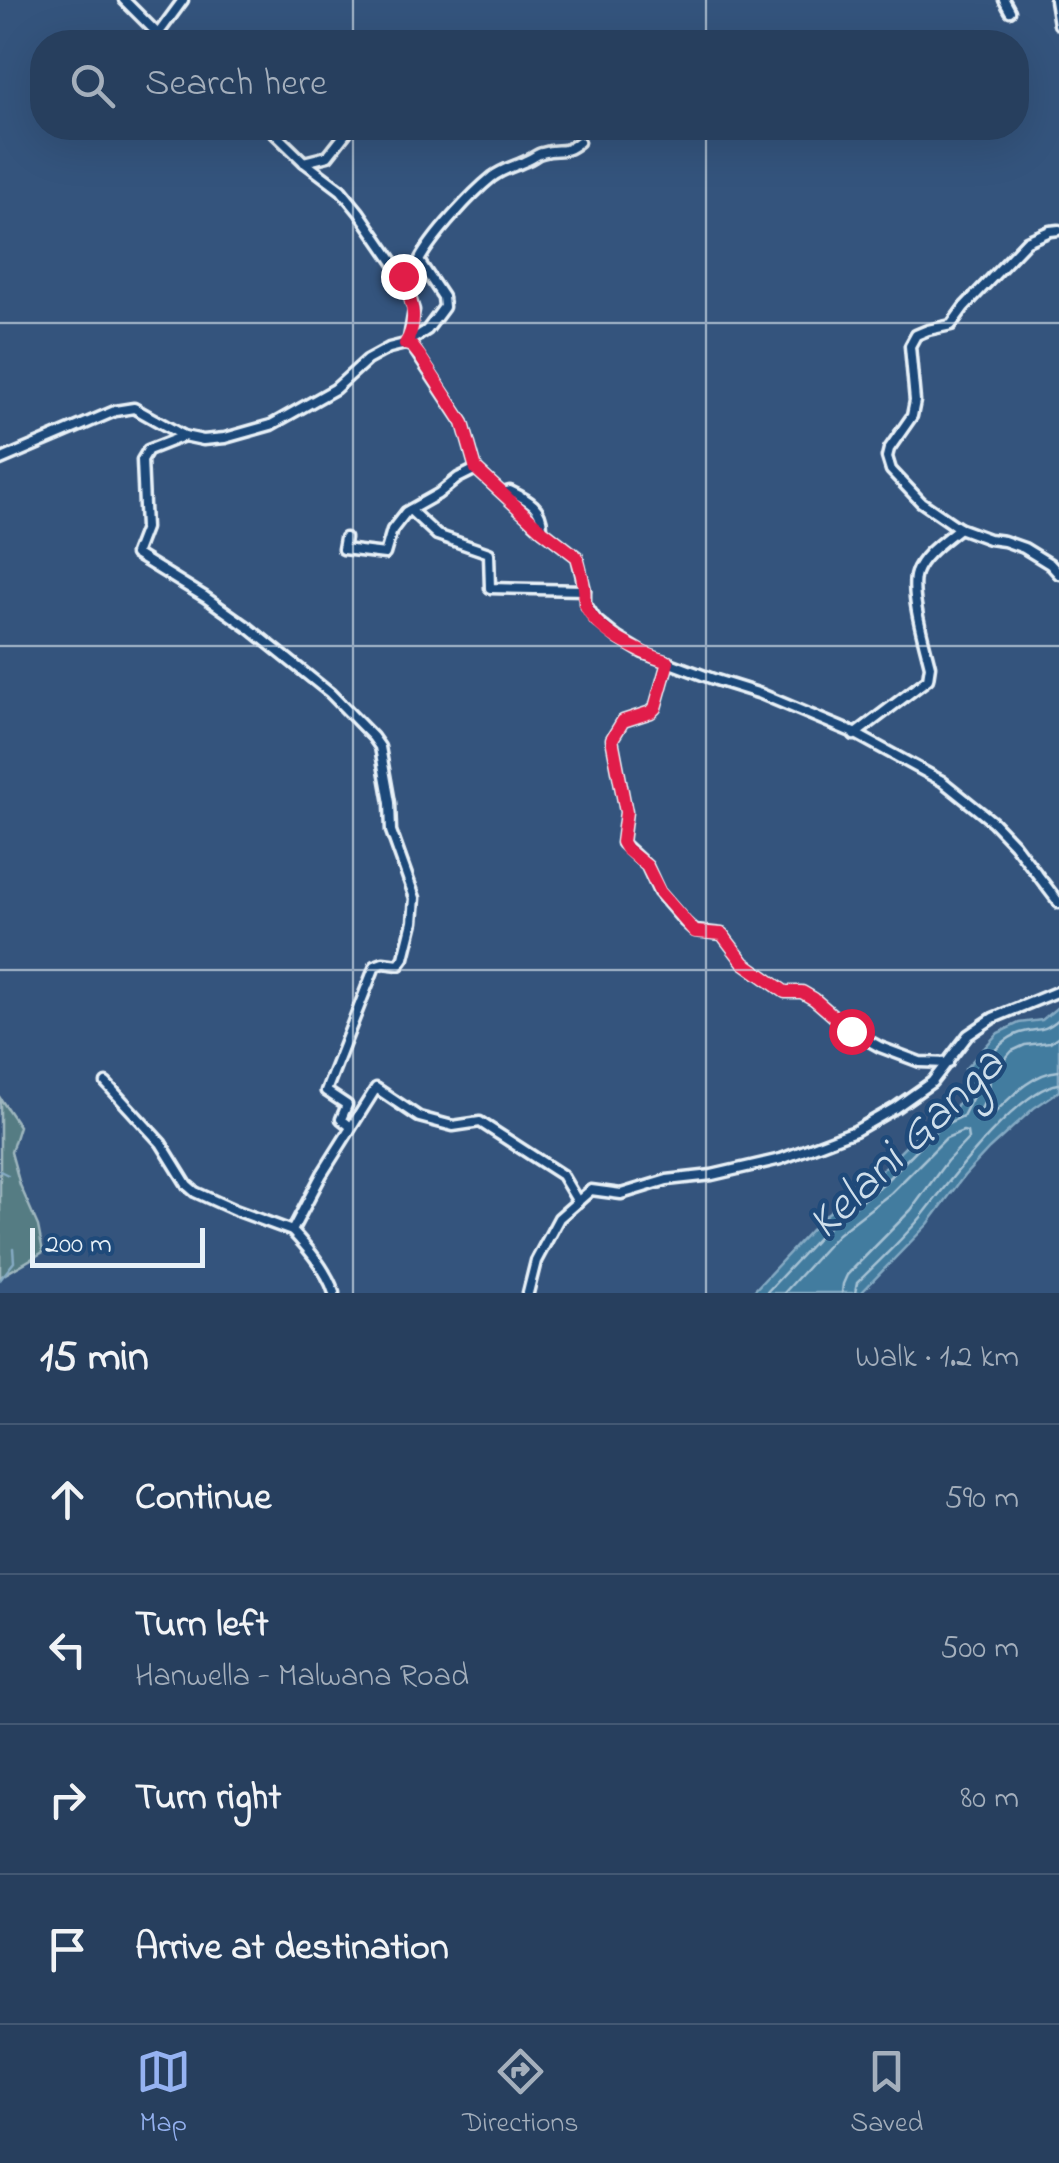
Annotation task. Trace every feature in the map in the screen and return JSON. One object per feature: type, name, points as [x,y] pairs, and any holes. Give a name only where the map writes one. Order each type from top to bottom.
[{"type":"street","points":[[124,0],[154,30]]},
{"type":"street","points":[[161,30],[183,0]]},
{"type":"street","points":[[1004,0],[1010,11]]},
{"type":"street","points":[[1054,0],[1059,24]]},
{"type":"street","points":[[281,140],[340,190],[403,276],[414,310],[410,338],[405,344]]},
{"type":"street","points":[[304,162],[328,156],[341,140]]},
{"type":"street","points":[[0,460],[115,411],[134,408],[184,436],[203,440],[270,426],[335,389],[367,360],[427,330],[444,307],[443,296],[419,261],[424,252],[491,178],[544,152],[568,151],[579,142]]},
{"type":"street","points":[[1059,230],[1027,241],[964,307],[952,325],[916,336],[910,346],[915,400],[912,416],[887,458],[891,470],[920,502],[959,528],[1024,548],[1059,574]]},
{"type":"street","points":[[405,344],[420,356],[463,423],[476,469],[577,557],[585,604],[596,620],[643,653],[761,694],[854,733],[942,781],[993,822],[1059,902]]},
{"type":"street","points":[[184,436],[148,450],[142,460],[146,528],[135,554],[248,628],[330,694],[380,747],[391,831],[415,898],[404,958],[398,965],[382,962],[376,966],[326,1091],[347,1105],[341,1118],[351,1128]]},
{"type":"street","points":[[345,538],[343,549],[385,554],[392,530],[410,510],[476,469]]},
{"type":"street","points":[[410,510],[437,535],[489,553],[490,588],[585,590]]},
{"type":"street","points":[[854,735],[928,679],[930,666],[913,589],[915,574],[959,528]]},
{"type":"street","points":[[668,662],[655,708],[623,721],[612,739],[624,794],[622,842],[626,849],[647,866],[660,892],[695,932],[722,934],[744,963],[785,992],[802,992],[851,1031],[880,1046],[920,1062],[948,1063]]},
{"type":"street","points":[[528,1293],[544,1244],[560,1218],[591,1190],[621,1194],[667,1180],[712,1175],[781,1159],[854,1130],[932,1082],[968,1036],[993,1018],[1059,991]]},
{"type":"street","points":[[106,1083],[162,1142],[195,1192],[292,1230],[321,1268],[334,1293]]},
{"type":"street","points":[[292,1230],[376,1088],[419,1117],[453,1126],[480,1122],[562,1175],[578,1202]]},
{"type":"green space","points":[[0,1098],[19,1126],[11,1152],[38,1226],[43,1252],[0,1277]]},
{"type":"water","name":"Kelani Ganga","points":[[1059,1006],[1059,1091],[989,1149],[928,1224],[861,1293],[752,1293],[823,1217],[876,1176],[934,1118],[955,1109],[967,1086],[965,1069],[998,1033],[1019,1023],[1042,1020]]},
{"type":"waterway","points":[[0,1171],[8,1175]]},
{"type":"waterway","points":[[0,1280],[14,1262],[13,1248]]},
{"type":"route","points":[[403,276],[414,310],[410,338],[405,344],[420,356],[463,423],[476,469],[577,557],[585,604],[596,620],[643,653],[668,662],[655,708],[623,721],[612,739],[624,794],[622,842],[626,849],[647,866],[660,892],[695,932],[722,934],[744,963],[785,992],[802,992],[814,999],[851,1031]]}]
